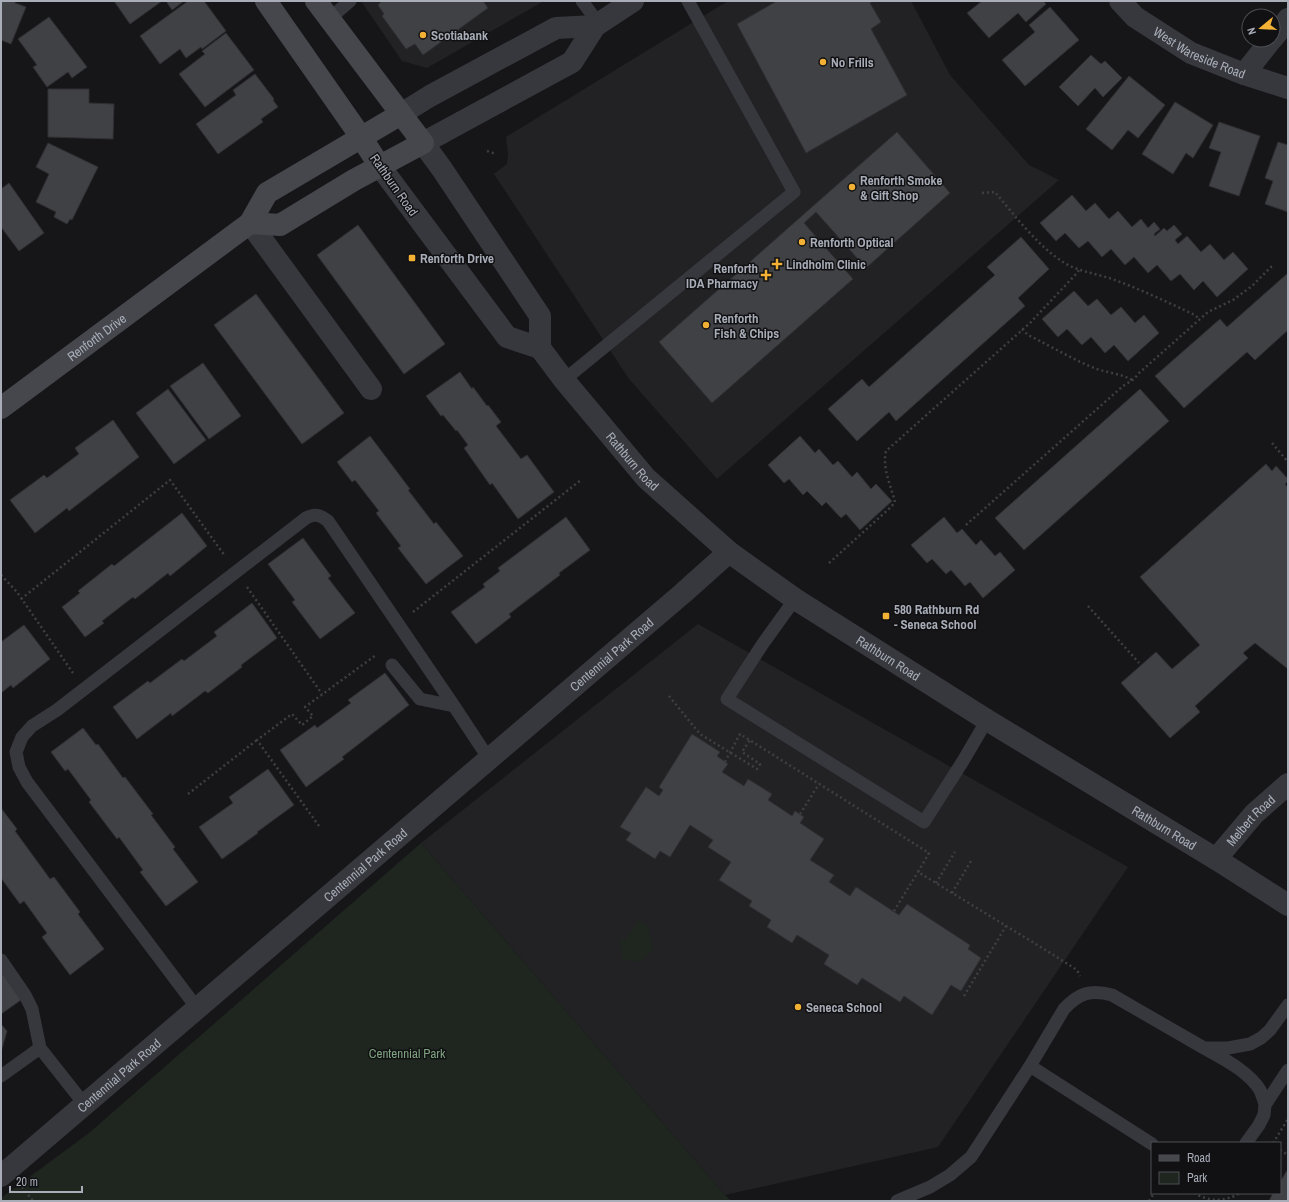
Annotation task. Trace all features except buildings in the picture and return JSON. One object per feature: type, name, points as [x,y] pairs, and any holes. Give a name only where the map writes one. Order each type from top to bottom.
[{"type":"main road","name":"Rathburn Road","points":[[266,1],[379,165]]},
{"type":"main road","points":[[250,222],[280,224],[379,165],[422,143],[316,1]]},
{"type":"main road","name":"Renforth Drive","points":[[1,408],[250,222],[267,193],[401,114]]},
{"type":"street","points":[[540,348],[540,316],[442,169],[422,143],[572,62],[597,25],[634,1]]},
{"type":"street","name":"West Wareside Road","points":[[1120,1],[1135,17],[1191,53],[1244,74],[1288,88]]},
{"type":"street","points":[[1281,28],[1288,19]]},
{"type":"street","name":"Renforth Drive","points":[[401,114],[430,96],[556,28],[597,25]]},
{"type":"street","points":[[1244,74],[1265,48]]},
{"type":"street","name":"Rathburn Road","points":[[379,165],[507,338],[540,348],[564,380],[646,478],[729,552],[795,599],[986,720],[1216,859],[1288,905]]},
{"type":"street","points":[[250,222],[371,389]]},
{"type":"street","name":"Centennial Park Road","points":[[3,1172],[85,1105],[729,552]]},
{"type":"street","name":"Melbert Road","points":[[1216,859],[1254,814],[1288,784]]},
{"type":"lane","points":[[329,19],[350,1]]},
{"type":"lane","points":[[582,1],[597,25]]},
{"type":"lane","points":[[564,380],[794,192],[688,1]]},
{"type":"lane","points":[[197,1008],[27,782],[19,767],[16,752],[22,737],[32,726],[57,710],[306,518],[312,515],[318,515],[328,521],[402,628],[489,759]]},
{"type":"lane","points":[[795,599],[727,698],[831,764],[924,822],[963,761],[986,720]]},
{"type":"lane","points":[[392,665],[420,699],[454,706]]},
{"type":"lane","points":[[1,960],[25,995],[32,1009],[40,1048],[85,1105]]},
{"type":"lane","points":[[897,1201],[930,1187],[950,1175],[971,1157],[1030,1066],[1064,1009],[1070,1002],[1079,996],[1090,992],[1101,991],[1112,994],[1234,1066],[1252,1080],[1260,1091],[1265,1105],[1264,1115],[1247,1142]]},
{"type":"lane","points":[[1204,1048],[1228,1048],[1250,1044],[1261,1038],[1270,1030],[1288,1005]]},
{"type":"lane","points":[[1,1076],[40,1048]]},
{"type":"lane","points":[[1030,1066],[1151,1143]]},
{"type":"lane","points":[[1265,1105],[1288,1070]]},
{"type":"path","points":[[487,151],[496,154]]},
{"type":"path","points":[[982,193],[995,192],[1013,214],[1050,252],[1064,262],[1079,270],[1108,277],[1141,290],[1195,315],[1200,319]]},
{"type":"path","points":[[966,524],[1208,312],[1233,300],[1252,286],[1271,267],[1275,266]]},
{"type":"path","points":[[829,563],[895,502],[885,465],[884,458],[886,451],[1022,330],[1078,273],[1079,270]]},
{"type":"path","points":[[1022,330],[1028,335],[1073,358],[1098,369],[1127,377],[1132,380]]},
{"type":"path","points":[[1272,443],[1288,462]]},
{"type":"path","points":[[21,599],[170,480],[322,694]]},
{"type":"path","points":[[188,794],[292,714],[302,725],[313,716],[305,707],[581,480]]},
{"type":"path","points":[[1,575],[21,599],[84,689]]},
{"type":"path","points":[[1088,606],[1139,663]]},
{"type":"path","points":[[669,696],[700,734],[757,769],[760,764],[742,752],[750,740]]},
{"type":"path","points":[[725,762],[740,734],[929,853],[894,912]]},
{"type":"path","points":[[257,740],[319,826]]},
{"type":"path","points":[[800,814],[831,764]]},
{"type":"path","points":[[936,883],[955,852]]},
{"type":"path","points":[[952,893],[972,862]]},
{"type":"path","points":[[918,872],[1077,970]]},
{"type":"path","points":[[964,996],[1006,926]]},
{"type":"path","points":[[1274,1142],[1288,1119]]},
{"type":"path","points":[[22,1188],[33,1201]]},
{"type":"path","points":[[1196,1194],[1202,1198],[1215,1201],[1230,1199],[1238,1194]]},
{"type":"shaded area","points":[[361,1],[544,1],[427,68],[402,61]]},
{"type":"shaded area","points":[[728,1],[911,1],[950,75],[1029,165],[1059,180],[717,479],[629,379],[494,174],[507,164],[508,154],[506,137]]},
{"type":"shaded area","name":"Seneca School","points":[[698,624],[1128,867],[938,1147],[725,1195],[421,843]]},
{"type":"green space","name":"Centennial Park","points":[[421,843],[731,1201],[1,1201],[1,1198],[89,1133]]},
{"type":"green space","points":[[638,921],[646,925],[650,933],[653,951],[645,956],[643,961],[635,962],[631,959],[623,961],[619,940],[626,939]]},
{"type":"place","name":"Scotiabank","points":[[423,35]]},
{"type":"place","name":"No Frills","points":[[823,62]]},
{"type":"place","name":"Renforth Smoke & Gift Shop","points":[[852,187]]},
{"type":"place","name":"Renforth Optical","points":[[802,242]]},
{"type":"place","name":"Renforth Drive","points":[[412,258]]},
{"type":"place","name":"Lindholm Clinic","points":[[777,264]]},
{"type":"place","name":"Renforth IDA Pharmacy","points":[[766,275]]},
{"type":"place","name":"Renforth Fish & Chips","points":[[706,325]]},
{"type":"place","name":"580 Rathburn Rd - Seneca School","points":[[886,616]]},
{"type":"place","name":"Seneca School","points":[[798,1007]]}]
